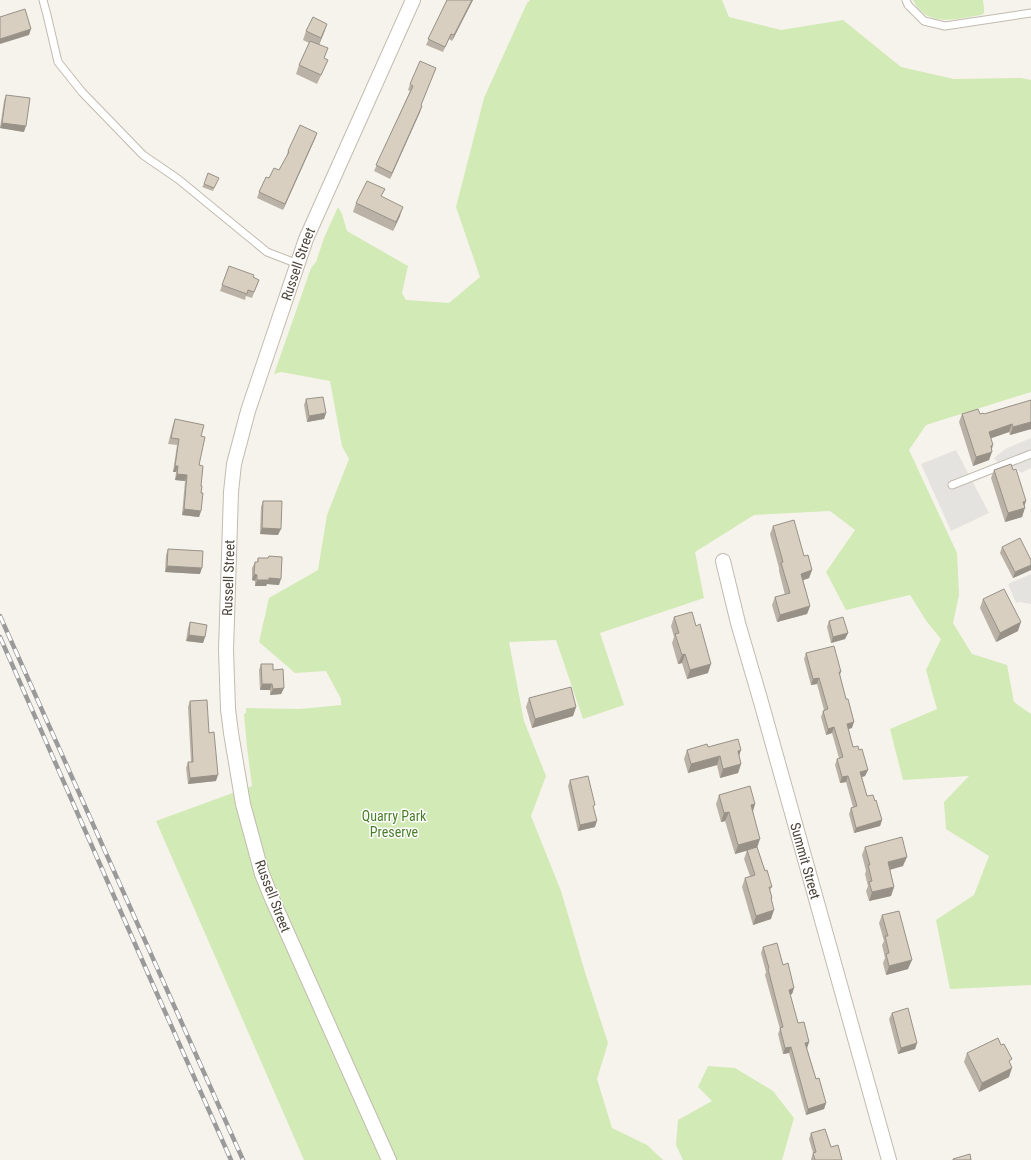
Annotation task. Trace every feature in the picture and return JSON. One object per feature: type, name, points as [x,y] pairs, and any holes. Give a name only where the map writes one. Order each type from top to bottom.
[{"type":"street","name":"Russell Street","points":[[389,1160],[286,932],[262,874],[243,804],[234,757],[228,709],[226,650],[231,492],[234,464],[248,411],[306,239],[413,0]]},
{"type":"street","name":"Summit Street","points":[[723,561],[738,624],[889,1160]]},
{"type":"lane","points":[[43,0],[58,62],[82,92],[142,155],[184,184],[267,252],[298,264]]},
{"type":"lane","points":[[906,0],[908,5],[924,20],[945,26],[1031,13]]},
{"type":"lane","points":[[952,485],[1031,454]]},
{"type":"green space","name":"Quarry Park Preserve","points":[[530,0],[722,0],[729,17],[781,30],[843,20],[901,67],[954,79],[1021,78],[1031,80],[1031,392],[926,425],[909,450],[957,553],[959,595],[953,623],[972,654],[1007,665],[1014,702],[1031,714],[1031,985],[950,989],[936,920],[974,895],[989,856],[946,829],[944,802],[969,776],[903,780],[890,729],[937,709],[926,670],[941,639],[927,622],[910,595],[846,610],[826,572],[855,530],[830,511],[754,515],[695,552],[704,598],[600,633],[624,705],[583,719],[556,640],[509,642],[524,721],[546,776],[531,816],[561,891],[608,1043],[597,1079],[612,1128],[647,1145],[663,1160],[304,1160],[156,821],[252,786],[244,714],[246,713],[246,708],[300,709],[341,705],[341,699],[326,671],[295,673],[259,642],[269,598],[318,570],[327,515],[349,459],[342,446],[330,381],[281,372],[274,374],[311,268],[316,262],[324,238],[338,207],[342,214],[347,231],[408,266],[402,293],[406,300],[449,303],[480,277],[456,207],[484,98],[527,3]]},
{"type":"green space","points":[[913,0],[983,0],[984,13],[981,15],[948,20],[932,18],[924,14]]},
{"type":"green space","points":[[708,1066],[735,1068],[773,1091],[794,1118],[782,1160],[683,1160],[676,1145],[678,1120],[712,1101],[698,1087]]},
{"type":"shaded area","points":[[1031,438],[1031,468],[1021,473],[1016,468],[1004,470],[994,458],[1005,449]]},
{"type":"shaded area","points":[[956,450],[989,513],[951,531],[921,464]]},
{"type":"shaded area","points":[[1031,574],[1031,604],[1020,602],[1016,603],[1008,584]]},
{"type":"building","points":[[447,0],[472,0],[454,35],[451,34],[445,47],[428,39]]},
{"type":"building","points":[[25,9],[31,29],[0,39],[0,17]]},
{"type":"building","points":[[313,17],[327,24],[321,38],[306,31]]},
{"type":"building","points":[[310,41],[328,48],[324,58],[328,60],[321,75],[299,65]]},
{"type":"building","points":[[420,61],[436,68],[421,105],[422,106],[392,173],[376,165],[413,86],[410,84]]},
{"type":"building","points":[[6,95],[30,98],[26,126],[2,123]]},
{"type":"building","points":[[300,125],[317,133],[285,204],[259,192],[266,177],[269,178],[274,168],[279,170],[289,152],[288,151]]},
{"type":"building","points":[[208,173],[219,178],[214,188],[204,184]]},
{"type":"building","points":[[367,181],[385,189],[381,196],[403,207],[396,222],[356,203]]},
{"type":"building","points":[[229,266],[254,275],[253,277],[259,280],[254,292],[248,290],[247,294],[222,285]]},
{"type":"building","points":[[323,397],[326,413],[309,416],[306,399]]},
{"type":"building","points":[[1031,400],[1031,422],[1013,427],[1012,424],[989,432],[993,445],[991,446],[992,452],[976,457],[962,414],[978,409],[980,414],[984,414]]},
{"type":"building","points":[[175,419],[204,425],[201,436],[205,437],[199,465],[203,466],[201,511],[184,509],[187,475],[177,474],[178,466],[175,466],[179,439],[171,438]]},
{"type":"building","points":[[1011,464],[1013,470],[1016,469],[1026,501],[1023,502],[1025,508],[1008,513],[994,470]]},
{"type":"building","points":[[263,501],[282,501],[281,529],[262,528]]},
{"type":"building","points":[[794,520],[804,556],[808,555],[812,570],[801,574],[810,606],[780,615],[775,597],[790,593],[781,563],[783,562],[773,526]]},
{"type":"building","points":[[1020,538],[1031,560],[1031,565],[1015,572],[1002,547]]},
{"type":"building","points":[[168,549],[203,551],[202,568],[167,566]]},
{"type":"building","points":[[269,556],[282,557],[281,579],[269,578],[269,580],[257,580],[257,575],[254,574],[255,562],[258,562],[258,558],[268,558]]},
{"type":"building","points":[[1004,589],[1021,622],[1000,633],[983,599]]},
{"type":"building","points":[[692,612],[696,626],[700,624],[711,664],[690,670],[685,654],[682,655],[675,634],[679,633],[674,617]]},
{"type":"building","points":[[843,617],[848,633],[833,637],[829,621]]},
{"type":"building","points":[[190,622],[207,625],[205,637],[189,635]]},
{"type":"building","points":[[834,646],[846,699],[848,699],[854,722],[847,724],[853,747],[858,746],[859,750],[862,749],[868,770],[860,772],[867,796],[873,795],[882,820],[856,828],[851,808],[857,806],[848,776],[842,777],[837,759],[843,757],[834,727],[828,729],[823,711],[828,709],[819,678],[813,679],[806,653]]},
{"type":"building","points":[[261,664],[273,664],[273,670],[283,669],[284,688],[273,689],[272,684],[262,684]]},
{"type":"building","points":[[571,687],[576,707],[535,719],[529,698]]},
{"type":"building","points":[[207,700],[209,733],[214,732],[218,775],[190,778],[188,762],[193,762],[190,701]]},
{"type":"building","points":[[738,739],[741,750],[738,751],[741,764],[723,769],[720,756],[691,764],[687,750],[707,744],[708,747]]},
{"type":"building","points":[[588,776],[597,821],[580,825],[570,780]]},
{"type":"building","points":[[750,786],[755,804],[751,805],[760,839],[738,845],[729,812],[724,813],[719,795]]},
{"type":"building","points":[[902,837],[907,857],[888,862],[894,887],[872,892],[869,882],[872,881],[868,865],[870,865],[865,847]]},
{"type":"building","points":[[757,847],[765,871],[767,870],[772,887],[769,887],[774,910],[756,916],[745,878],[755,875],[747,850]]},
{"type":"building","points":[[899,911],[912,960],[889,966],[886,954],[889,953],[885,936],[888,936],[882,915]]},
{"type":"building","points":[[777,943],[783,965],[788,963],[794,988],[789,990],[798,1023],[804,1022],[809,1042],[805,1043],[816,1079],[819,1078],[826,1103],[808,1109],[791,1047],[785,1048],[780,1028],[783,1027],[763,947]]},
{"type":"building","points":[[908,1008],[917,1043],[901,1048],[892,1013]]},
{"type":"building","points":[[998,1038],[1001,1045],[1004,1044],[1012,1059],[1009,1061],[1012,1068],[982,1083],[967,1053]]},
{"type":"building","points":[[825,1129],[831,1147],[838,1145],[842,1160],[815,1160],[813,1153],[816,1152],[811,1133]]},
{"type":"building","points":[[970,1154],[971,1160],[953,1160],[953,1159]]},
{"type":"railway","points":[[0,616],[243,1160]]},
{"type":"railway","points":[[0,637],[231,1160]]}]
